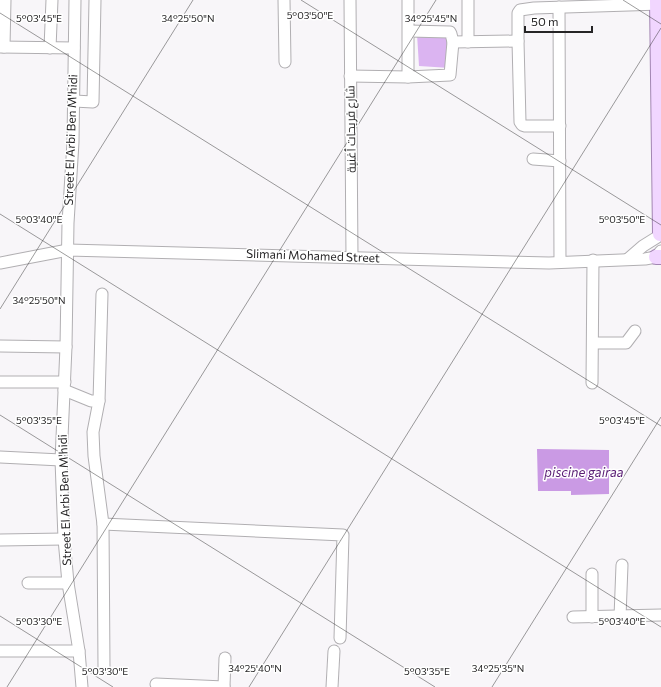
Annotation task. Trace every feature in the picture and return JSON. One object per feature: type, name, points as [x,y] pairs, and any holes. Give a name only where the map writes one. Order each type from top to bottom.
[{"type":"main road","points":[[658,3],[660,244]]},
{"type":"street","points":[[5,0],[2,47],[74,48]]},
{"type":"street","points":[[50,48],[52,0]]},
{"type":"street","name":"Street El Arbi Ben M'hidi","points":[[75,0],[74,101],[68,250],[65,390],[61,460],[64,539],[68,583],[79,651],[82,687]]},
{"type":"street","points":[[74,101],[93,102],[95,0]]},
{"type":"street","points":[[284,0],[285,62]]},
{"type":"street","name":"شارع فريحات ٱغنية","points":[[350,0],[352,257]]},
{"type":"street","points":[[408,0],[408,77]]},
{"type":"street","points":[[468,0],[468,42]]},
{"type":"street","points":[[560,126],[525,126],[520,122],[518,12],[534,4],[559,7],[602,3],[658,3]]},
{"type":"street","points":[[559,7],[560,262]]},
{"type":"street","points":[[350,76],[408,77],[450,75],[453,42],[450,32],[409,31]]},
{"type":"street","points":[[453,42],[518,41]]},
{"type":"street","points":[[533,159],[560,161]]},
{"type":"street","points":[[628,259],[643,246],[660,244]]},
{"type":"street","name":"Slimani Mohamed Street","points":[[0,263],[68,250],[560,262],[645,259],[660,244]]},
{"type":"street","points":[[592,383],[593,260]]},
{"type":"street","points":[[102,294],[98,404],[93,432],[94,456],[103,524],[104,667]]},
{"type":"street","points":[[593,343],[626,342],[635,331]]},
{"type":"street","points":[[0,346],[66,347]]},
{"type":"street","points":[[0,382],[65,390],[90,406],[98,404]]},
{"type":"street","points":[[0,457],[61,460]]},
{"type":"street","points":[[103,524],[343,535],[340,638]]},
{"type":"street","points":[[0,540],[64,539]]},
{"type":"street","points":[[620,617],[622,565]]},
{"type":"street","points":[[592,574],[592,617]]},
{"type":"street","points":[[28,583],[68,583]]},
{"type":"street","points":[[573,617],[661,615]]},
{"type":"street","points":[[0,651],[79,651]]},
{"type":"street","points":[[332,687],[334,651]]},
{"type":"street","points":[[156,684],[224,687],[225,658]]},
{"type":"shaded area","points":[[417,34],[449,36],[450,68],[419,66]]},
{"type":"water","name":"piscine gairaa","points":[[537,449],[609,450],[609,494],[571,495],[571,491],[538,491]]}]
